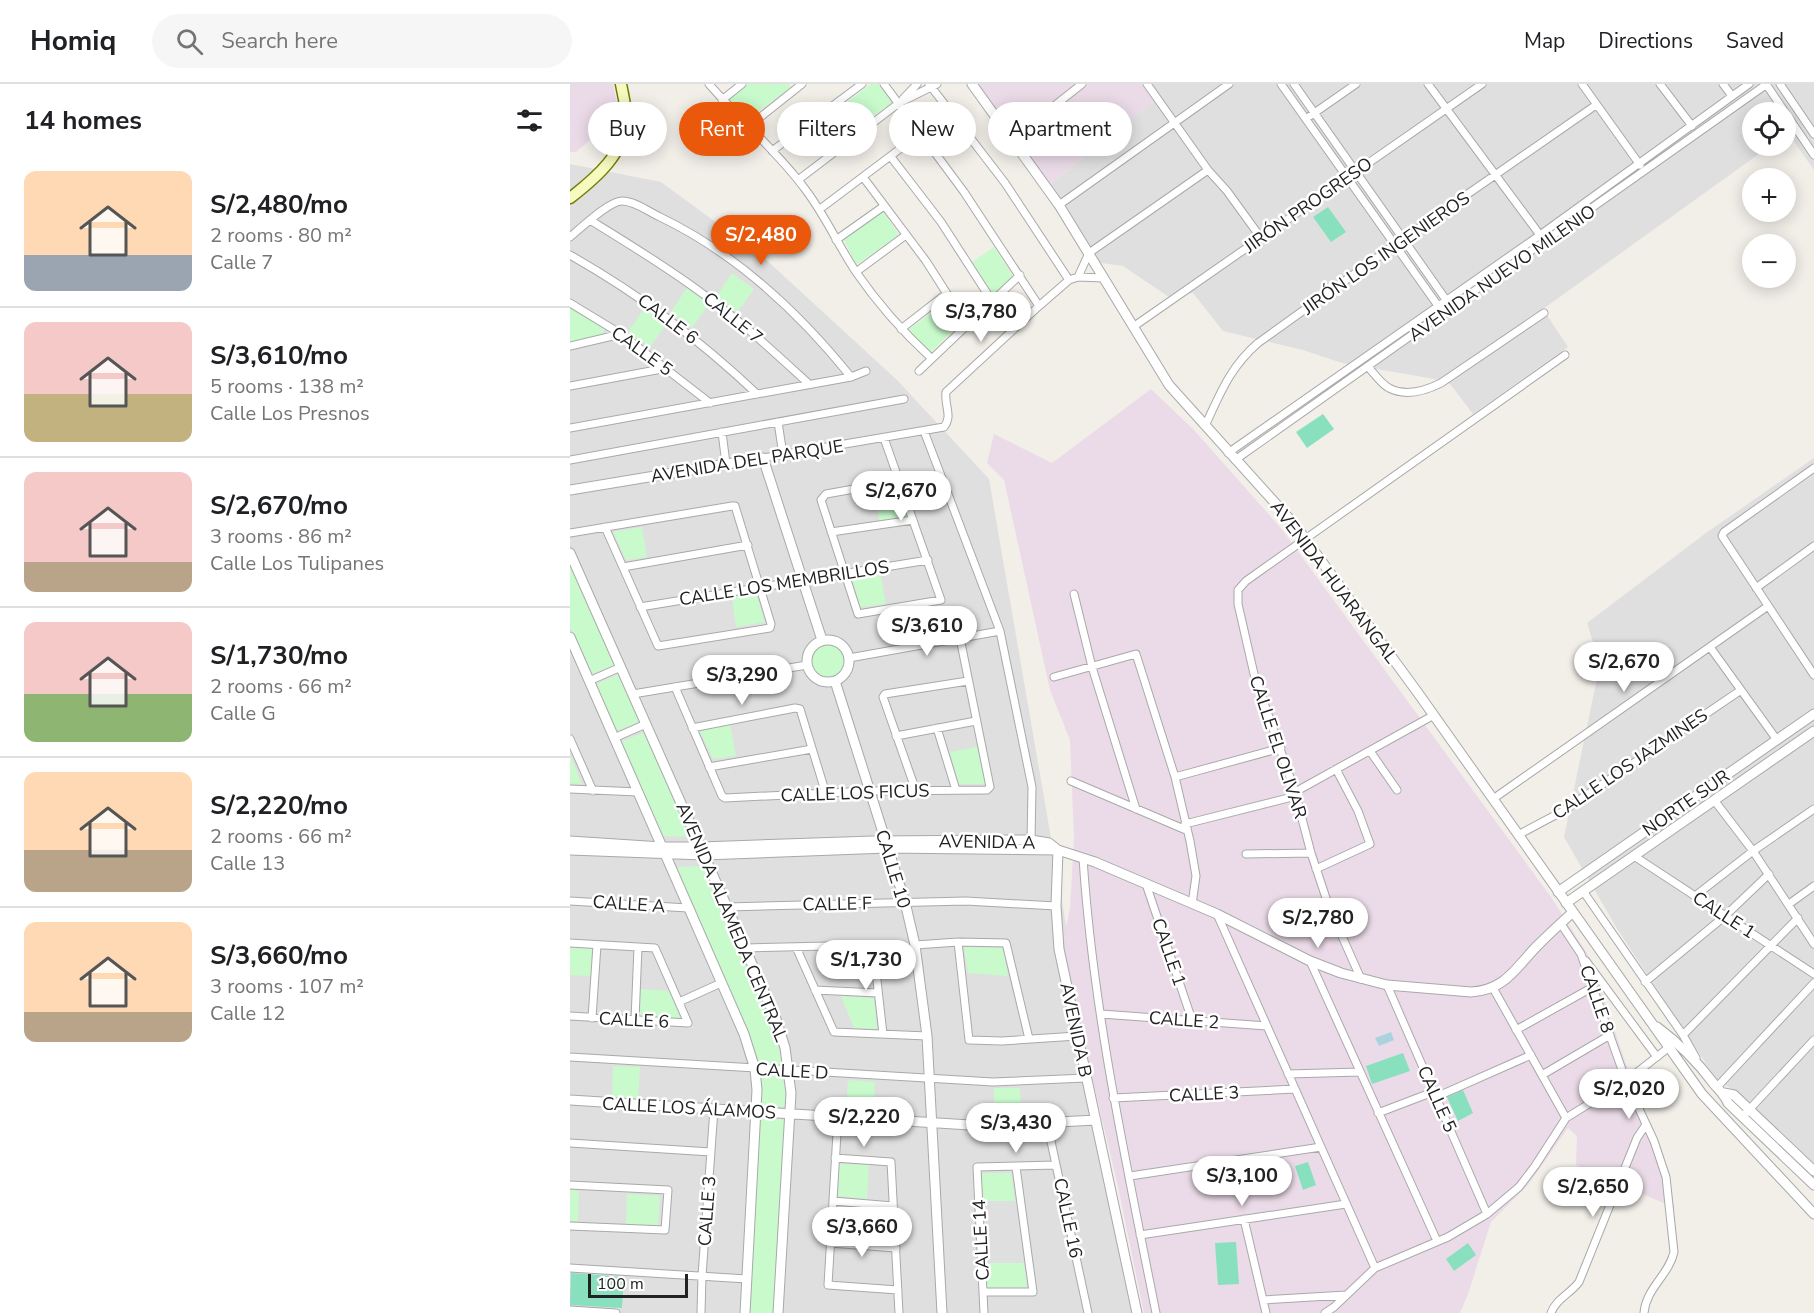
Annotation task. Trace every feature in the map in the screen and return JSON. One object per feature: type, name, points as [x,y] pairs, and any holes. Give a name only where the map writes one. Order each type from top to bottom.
[{"type":"main road","points":[[574,194],[611,160],[622,139],[626,116],[621,84]]},
{"type":"street","points":[[709,84],[722,100],[742,84]]},
{"type":"street","points":[[772,150],[862,84]]},
{"type":"street","points":[[884,84],[898,102]]},
{"type":"street","points":[[900,102],[917,84]]},
{"type":"street","name":"AVENIDA HUARANGAL","points":[[972,84],[988,106]]},
{"type":"street","points":[[1059,102],[1082,84]]},
{"type":"street","points":[[1147,84],[1208,170],[1227,191],[1261,238]]},
{"type":"street","points":[[1059,205],[1230,84]]},
{"type":"street","points":[[1281,84],[1444,314]]},
{"type":"street","points":[[1294,84],[1452,308]]},
{"type":"street","points":[[1306,119],[1356,84]]},
{"type":"street","points":[[1428,84],[1540,235]]},
{"type":"street","name":"JIRÓN PROGRESO","points":[[1133,327],[1482,84]]},
{"type":"street","points":[[1592,84],[1583,86],[1645,172]]},
{"type":"street","points":[[1660,84],[1692,126]]},
{"type":"street","points":[[1723,84],[1732,96]]},
{"type":"street","name":"AVENIDA NUEVO MILENIO","points":[[1232,456],[1749,84]]},
{"type":"street","points":[[1766,84],[1814,154]]},
{"type":"street","name":"AVENIDA NUEVO MILENIO","points":[[1232,456],[1368,367],[1766,84]]},
{"type":"street","points":[[1780,84],[1814,134]]},
{"type":"street","points":[[765,113],[798,85]]},
{"type":"street","points":[[901,102],[933,85],[1005,183],[1069,280]]},
{"type":"street","name":"JIRÓN LOS INGENIEROS","points":[[1205,426],[1222,387],[1244,355],[1395,244],[1596,105]]},
{"type":"street","points":[[798,180],[889,111]]},
{"type":"street","points":[[765,143],[820,209],[856,272],[901,329],[931,358]]},
{"type":"street","points":[[938,156],[1039,306],[1069,280],[1078,276],[1104,278]]},
{"type":"street","name":"AVENIDA HUARANGAL","points":[[1024,156],[1059,205],[1168,385],[1285,513],[1305,539],[1434,715],[1702,1094],[1814,1214]]},
{"type":"street","points":[[820,209],[891,157],[941,222],[992,301]]},
{"type":"street","points":[[1078,276],[1089,253],[1208,170]]},
{"type":"street","points":[[863,177],[926,261],[967,325]]},
{"type":"street","points":[[570,237],[612,204],[622,201],[675,224],[716,248],[789,306],[822,340],[851,377]]},
{"type":"street","points":[[836,240],[884,206]]},
{"type":"street","name":"CALLE 7","points":[[590,220],[649,256],[705,295],[809,384]]},
{"type":"street","points":[[856,272],[906,235]]},
{"type":"street","name":"CALLE 6","points":[[570,255],[642,298],[721,360],[757,394]]},
{"type":"street","points":[[919,371],[1020,275]]},
{"type":"street","points":[[901,329],[946,294]]},
{"type":"street","name":"CALLE 5","points":[[570,303],[621,334],[710,403]]},
{"type":"street","name":"AVENIDA DEL PARQUE","points":[[570,490],[944,427],[949,415],[945,399],[946,392],[1039,306]]},
{"type":"street","points":[[1368,367],[1388,388],[1402,392],[1422,392],[1441,383],[1544,313]]},
{"type":"street","points":[[570,346],[621,334]]},
{"type":"street","points":[[1305,539],[1565,354]]},
{"type":"street","points":[[570,386],[667,368]]},
{"type":"street","points":[[570,428],[851,377],[866,371]]},
{"type":"street","name":"AVENIDA DEL PARQUE","points":[[570,460],[904,399]]},
{"type":"street","points":[[778,422],[783,455]]},
{"type":"street","points":[[924,431],[1000,631],[1032,787],[1031,840]]},
{"type":"street","points":[[722,432],[726,464]]},
{"type":"street","points":[[884,438],[941,598],[940,601],[859,614],[856,612],[821,500],[826,494],[899,481]]},
{"type":"street","points":[[763,458],[822,640]]},
{"type":"street","points":[[1814,468],[1724,532],[1722,536],[1814,675]]},
{"type":"street","points":[[570,533],[605,527],[735,506],[771,624],[770,628],[662,646],[656,644],[605,527]]},
{"type":"street","points":[[831,532],[913,520]]},
{"type":"street","name":"CALLE EL OLIVAR","points":[[1305,539],[1246,581],[1238,590],[1238,604],[1254,674],[1296,794],[1316,869],[1329,908],[1361,979]]},
{"type":"street","points":[[623,567],[748,545]]},
{"type":"street","points":[[1756,588],[1814,546]]},
{"type":"street","name":"AVENIDA ALAMEDA CENTRAL","points":[[570,553],[776,1019],[785,1048],[789,1070],[790,1114],[778,1313]]},
{"type":"street","name":"CALLE LOS MEMBRILLOS","points":[[640,607],[928,560]]},
{"type":"street","points":[[1074,594],[1092,668],[1136,809]]},
{"type":"street","points":[[1493,799],[1768,606]]},
{"type":"street","points":[[849,658],[1000,631]]},
{"type":"street","name":"AVENIDA ALAMEDA CENTRAL","points":[[570,637],[744,1034],[755,1069],[757,1090],[745,1313]]},
{"type":"street","points":[[896,736],[976,721],[960,638]]},
{"type":"street","points":[[829,639],[842,645],[849,658],[846,671],[835,681],[828,682],[814,677],[807,665],[811,647],[822,640],[829,639]]},
{"type":"street","points":[[1710,647],[1777,740]]},
{"type":"street","points":[[1054,677],[1136,654],[1175,777],[1196,876],[1192,904]]},
{"type":"street","points":[[633,694],[807,665]]},
{"type":"street","points":[[589,681],[621,667]]},
{"type":"street","name":"CALLE 10","points":[[835,681],[905,902],[915,945],[927,1036],[942,1313]]},
{"type":"street","points":[[916,790],[883,700],[885,694],[968,681]]},
{"type":"street","points":[[675,687],[709,767],[812,749]]},
{"type":"street","name":"CALLE LOS JAZMINES","points":[[1518,835],[1563,811],[1740,690]]},
{"type":"street","points":[[693,728],[797,708],[800,710],[826,794]]},
{"type":"street","name":"NORTE SUR","points":[[1558,892],[1814,714]]},
{"type":"street","points":[[1071,781],[1136,809],[1186,827],[1296,794],[1336,769],[1434,715]]},
{"type":"street","name":"CALLE LOS FICUS","points":[[709,767],[725,798],[869,791],[989,789],[976,721]]},
{"type":"street","points":[[614,738],[646,724]]},
{"type":"street","points":[[937,728],[956,790]]},
{"type":"street","name":"NORTE SUR","points":[[1566,903],[1814,731]]},
{"type":"street","points":[[571,743],[593,791]]},
{"type":"street","points":[[1175,777],[1281,748]]},
{"type":"street","points":[[1370,751],[1397,790]]},
{"type":"street","points":[[1316,869],[1370,844],[1358,811],[1336,769]]},
{"type":"street","points":[[570,789],[638,792]]},
{"type":"street","points":[[1714,800],[1769,874],[1814,944]]},
{"type":"street","points":[[1695,896],[1753,851],[1814,809]]},
{"type":"street","points":[[873,841],[881,829]]},
{"type":"street","name":"AVENIDA A","points":[[570,850],[703,851],[1031,840],[1049,843],[1058,850]]},
{"type":"street","name":"AVENIDA A","points":[[570,841],[664,851]]},
{"type":"street","name":"AVENIDA A","points":[[703,851],[873,841],[886,845],[1058,850]]},
{"type":"street","points":[[1058,850],[1083,858],[1217,914],[1310,961],[1341,973],[1387,985],[1471,992],[1493,988],[1510,976],[1572,913]]},
{"type":"street","name":"AVENIDA B","points":[[1058,850],[1056,906],[1059,949],[1137,1313]]},
{"type":"street","points":[[1246,854],[1311,853]]},
{"type":"street","name":"CALLE 1","points":[[1634,856],[1814,974]]},
{"type":"street","name":"AVENIDA B","points":[[1083,858],[1113,1098],[1156,1313]]},
{"type":"street","points":[[1645,982],[1725,916],[1769,874]]},
{"type":"street","name":"CALLE 1","points":[[1146,884],[1192,1020]]},
{"type":"street","points":[[1789,904],[1814,886]]},
{"type":"street","points":[[1583,891],[1683,1035],[1701,1066]]},
{"type":"street","name":"CALLE A","points":[[570,901],[688,908]]},
{"type":"street","name":"CALLE F","points":[[727,907],[966,901],[1056,906]]},
{"type":"street","points":[[1217,914],[1375,1268]]},
{"type":"street","points":[[1683,1035],[1798,918]]},
{"type":"street","name":"CALLE 8","points":[[1561,924],[1581,954],[1626,1082],[1654,1141],[1666,1177],[1674,1252],[1671,1265],[1648,1297],[1644,1313]]},
{"type":"street","points":[[958,942],[969,1040],[1077,1036]]},
{"type":"street","points":[[915,945],[958,942],[1006,943],[1029,1039]]},
{"type":"street","points":[[570,943],[638,947],[635,1020]]},
{"type":"street","points":[[592,1018],[597,945]]},
{"type":"street","points":[[745,948],[873,945],[883,1034]]},
{"type":"street","points":[[796,946],[834,1032],[927,1036]]},
{"type":"street","name":"CALLE 6","points":[[570,1016],[688,1023],[655,948],[638,947]]},
{"type":"street","points":[[1581,954],[1657,1057]]},
{"type":"street","points":[[1310,961],[1437,1241]]},
{"type":"street","points":[[679,1002],[721,983]]},
{"type":"street","points":[[1720,1090],[1814,983]]},
{"type":"street","name":"CALLE 5","points":[[1387,985],[1487,1214]]},
{"type":"street","points":[[1516,1030],[1593,987]]},
{"type":"street","points":[[1493,988],[1566,1118]]},
{"type":"street","points":[[815,990],[878,993]]},
{"type":"street","name":"CALLE 2","points":[[1101,1014],[1267,1026]]},
{"type":"street","name":"AVENIDA HUARANGAL","points":[[1653,1024],[1679,1043],[1701,1066],[1728,1103],[1746,1113],[1814,1171]]},
{"type":"street","points":[[1542,1075],[1610,1035]]},
{"type":"street","points":[[1746,1113],[1814,1040]]},
{"type":"street","points":[[1325,1313],[1375,1268],[1437,1241],[1487,1214],[1519,1187],[1566,1118],[1626,1082],[1668,1048]]},
{"type":"street","points":[[1378,1113],[1435,1094],[1531,1056]]},
{"type":"street","name":"CALLE D","points":[[570,1057],[993,1082],[1086,1078]]},
{"type":"street","points":[[1288,1074],[1360,1072]]},
{"type":"street","name":"CALLE 3","points":[[1113,1098],[1295,1089]]},
{"type":"street","name":"CALLE LOS ÁLAMOS","points":[[570,1100],[987,1126],[1096,1120]]},
{"type":"street","name":"CALLE 3","points":[[702,1313],[702,1276],[714,1109]]},
{"type":"street","name":"AVENIDA HUARANGAL","points":[[1746,1113],[1814,1185]]},
{"type":"street","points":[[838,1116],[828,1285],[898,1290]]},
{"type":"street","name":"CALLE 16","points":[[1047,1124],[1088,1313]]},
{"type":"street","points":[[1551,1313],[1556,1302],[1572,1291],[1579,1282],[1637,1138],[1645,1126]]},
{"type":"street","points":[[570,1143],[711,1152]]},
{"type":"street","points":[[1130,1176],[1321,1147]]},
{"type":"street","points":[[835,1158],[891,1162],[899,1313]]},
{"type":"street","points":[[983,1292],[1033,1292],[1016,1167],[1056,1165]]},
{"type":"street","name":"CALLE 14","points":[[984,1313],[977,1167],[1016,1167]]},
{"type":"street","points":[[570,1185],[668,1190],[665,1230],[570,1226]]},
{"type":"street","points":[[833,1201],[893,1206]]},
{"type":"street","points":[[1140,1235],[1346,1204]]},
{"type":"street","points":[[1244,1220],[1266,1313]]},
{"type":"street","points":[[830,1243],[896,1248]]},
{"type":"street","points":[[570,1268],[747,1279]]},
{"type":"street","points":[[1263,1299],[1346,1295]]},
{"type":"street","points":[[570,1310],[616,1313]]},
{"type":"shaded area","points":[[570,84],[613,84],[616,102],[588,102],[588,142],[576,152],[570,152]]},
{"type":"shaded area","points":[[967,84],[1149,84],[1145,87],[1154,101],[1132,119],[1132,102],[988,102],[988,113]]},
{"type":"shaded area","points":[[1149,84],[1814,84],[1814,170],[1796,144],[1796,102],[1742,102],[1742,156],[1756,156],[1543,309],[1568,347],[1473,414],[1450,384],[1440,380],[1342,363],[1303,350],[1223,331],[1193,293],[1169,297],[1123,266],[1087,261],[1043,190],[1085,156],[1132,156],[1132,119],[1154,101],[1145,87]]},
{"type":"shaded area","points":[[1019,156],[1085,156],[1043,190]]},
{"type":"shaded area","points":[[570,164],[661,182],[762,256],[897,380],[989,479],[1133,1313],[570,1313]]},
{"type":"shaded area","points":[[1151,389],[1194,430],[1280,527],[1551,897],[1590,958],[1675,1208],[1576,1165],[1577,1136],[1568,1128],[1528,1185],[1491,1222],[1460,1313],[1144,1313],[1117,1182],[1080,1027],[1064,938],[1070,908],[1074,838],[1070,740],[1050,690],[1004,480],[987,463],[994,434],[1052,463]]},
{"type":"shaded area","points":[[1814,458],[1814,1167],[1730,1088],[1718,1082],[1616,927],[1564,837],[1600,664],[1587,623],[1706,533]]},
{"type":"green space","points":[[748,84],[789,84],[791,87],[765,107],[765,102],[730,102],[728,100]]},
{"type":"green space","points":[[871,84],[878,84],[891,102],[877,113],[877,102],[847,102]]},
{"type":"green space","points":[[1328,207],[1346,232],[1331,242],[1313,217]]},
{"type":"green space","points":[[882,210],[899,235],[856,265],[844,240]]},
{"type":"green space","points":[[994,247],[1013,276],[994,296],[972,262]]},
{"type":"green space","points":[[732,273],[754,289],[737,313],[715,298]]},
{"type":"green space","points":[[687,288],[709,304],[692,328],[670,313]]},
{"type":"green space","points":[[946,302],[961,323],[931,352],[908,330]]},
{"type":"green space","points":[[570,307],[604,327],[603,335],[570,342]]},
{"type":"green space","points":[[645,307],[667,323],[650,347],[628,332]]},
{"type":"green space","points":[[1323,414],[1334,429],[1307,448],[1296,432]]},
{"type":"green space","points":[[898,488],[911,519],[880,523],[873,492]]},
{"type":"green space","points":[[642,527],[647,557],[626,560],[613,532]]},
{"type":"green space","points":[[570,562],[615,665],[591,674],[570,627]]},
{"type":"green space","points":[[880,571],[886,604],[860,607],[851,576]]},
{"type":"green space","points":[[756,593],[765,622],[736,627],[732,597]]},
{"type":"green space","points":[[828,644],[840,649],[845,661],[840,673],[828,678],[816,673],[811,661],[816,649]]},
{"type":"green space","points":[[619,674],[640,721],[616,731],[596,684]]},
{"type":"green space","points":[[730,724],[736,756],[713,759],[699,730]]},
{"type":"green space","points":[[645,732],[691,837],[663,836],[620,742]]},
{"type":"green space","points":[[977,747],[985,784],[959,784],[950,752]]},
{"type":"green space","points":[[570,755],[582,784],[570,783]]},
{"type":"green space","points":[[705,866],[775,1032],[783,1065],[757,1063],[744,1020],[674,867]]},
{"type":"green space","points":[[964,947],[1003,948],[1008,976],[968,973]]},
{"type":"green space","points":[[570,948],[592,949],[591,976],[570,975]]},
{"type":"green space","points":[[641,989],[669,991],[681,1018],[640,1015]]},
{"type":"green space","points":[[841,996],[874,998],[877,1029],[854,1028]]},
{"type":"green space","points":[[1403,1053],[1410,1071],[1372,1084],[1366,1066]]},
{"type":"green space","points":[[613,1066],[640,1067],[638,1099],[612,1097]]},
{"type":"green space","points":[[760,1074],[785,1076],[786,1107],[760,1105]]},
{"type":"green space","points":[[848,1080],[875,1082],[873,1114],[846,1112]]},
{"type":"green space","points":[[994,1088],[1020,1088],[1021,1120],[994,1120]]},
{"type":"green space","points":[[1463,1090],[1473,1113],[1458,1121],[1447,1097]]},
{"type":"green space","points":[[760,1118],[786,1120],[775,1313],[749,1313]]},
{"type":"green space","points":[[1308,1162],[1316,1185],[1303,1190],[1295,1166]]},
{"type":"green space","points":[[839,1164],[869,1165],[867,1199],[838,1196]]},
{"type":"green space","points":[[981,1173],[1011,1173],[1015,1201],[983,1201]]},
{"type":"green space","points":[[570,1190],[579,1191],[578,1221],[570,1221]]},
{"type":"green space","points":[[627,1194],[660,1196],[658,1226],[626,1224]]},
{"type":"green space","points":[[1236,1242],[1239,1284],[1218,1285],[1215,1243]]},
{"type":"green space","points":[[1468,1243],[1476,1255],[1454,1271],[1446,1259]]},
{"type":"green space","points":[[986,1263],[1024,1263],[1027,1288],[987,1288]]},
{"type":"green space","points":[[571,1273],[624,1277],[622,1308],[570,1305]]},
{"type":"water","points":[[1391,1032],[1394,1040],[1379,1046],[1375,1038]]}]
